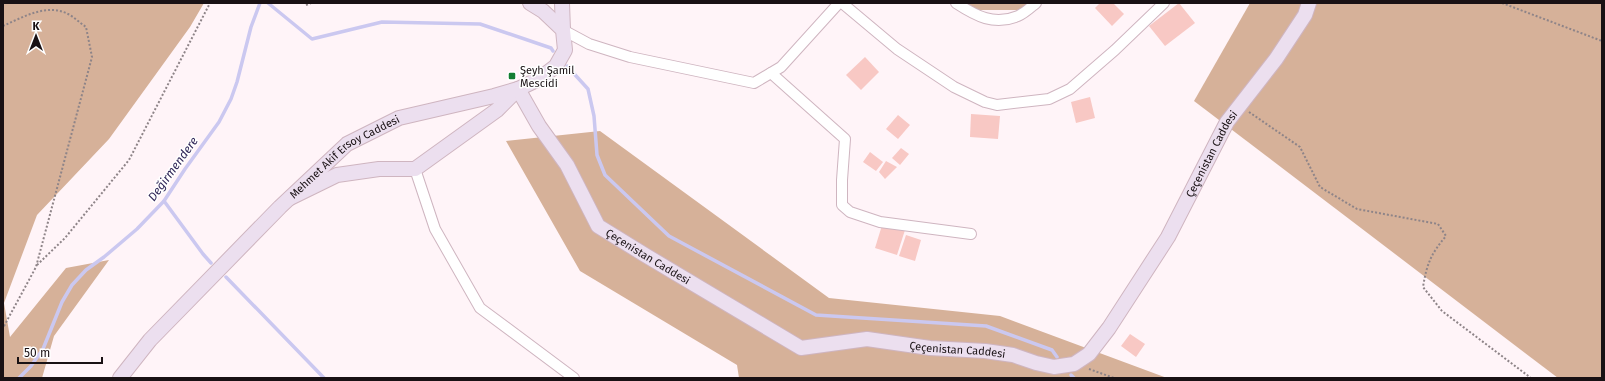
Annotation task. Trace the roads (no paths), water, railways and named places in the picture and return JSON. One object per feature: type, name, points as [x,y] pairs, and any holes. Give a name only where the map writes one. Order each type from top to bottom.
[{"type":"street","points":[[530,3],[543,12],[563,30],[589,44],[630,56],[754,83],[781,67],[839,3]]},
{"type":"street","name":"Mehmet Akif Ersoy Caddesi","points":[[120,378],[150,340],[290,198],[347,144],[399,118],[518,89],[539,79],[556,66],[565,50],[562,3]]},
{"type":"street","points":[[842,3],[897,49],[954,88],[985,102],[997,105],[1049,99],[1070,89],[1115,50],[1164,3]]},
{"type":"street","points":[[956,3],[971,13],[990,20],[1003,20],[1019,16],[1036,3]]},
{"type":"street","name":"Çeçenistan Caddesi","points":[[518,89],[539,126],[567,165],[598,226],[801,348],[866,339],[930,348],[985,351],[1013,355],[1036,363],[1054,367],[1074,364],[1089,354],[1109,328],[1168,237],[1227,122],[1276,59],[1305,15],[1309,3]]},
{"type":"street","points":[[771,73],[845,139],[842,204],[850,212],[880,222],[971,234]]},
{"type":"street","points":[[290,198],[337,176],[379,169],[415,170],[497,110],[518,89]]},
{"type":"street","points":[[415,170],[434,229],[480,308],[574,378]]},
{"type":"waterway","name":"Değirmendere","points":[[19,378],[31,366],[43,349],[62,302],[72,285],[86,270],[137,229],[164,201],[219,122],[231,99],[237,82],[251,27],[260,3]]},
{"type":"waterway","points":[[268,3],[312,39],[382,22],[480,24],[551,48],[553,51]]},
{"type":"waterway","points":[[567,66],[588,89],[594,116],[597,155],[605,175],[669,236],[816,315],[986,326],[1052,350],[1057,357]]},
{"type":"waterway","points":[[164,201],[211,263]]},
{"type":"waterway","points":[[226,277],[324,378]]},
{"type":"waterway","points":[[1071,375],[1074,378]]},
{"type":"place","name":"Şeyh Şamil Mescidi","points":[[512,76]]}]
